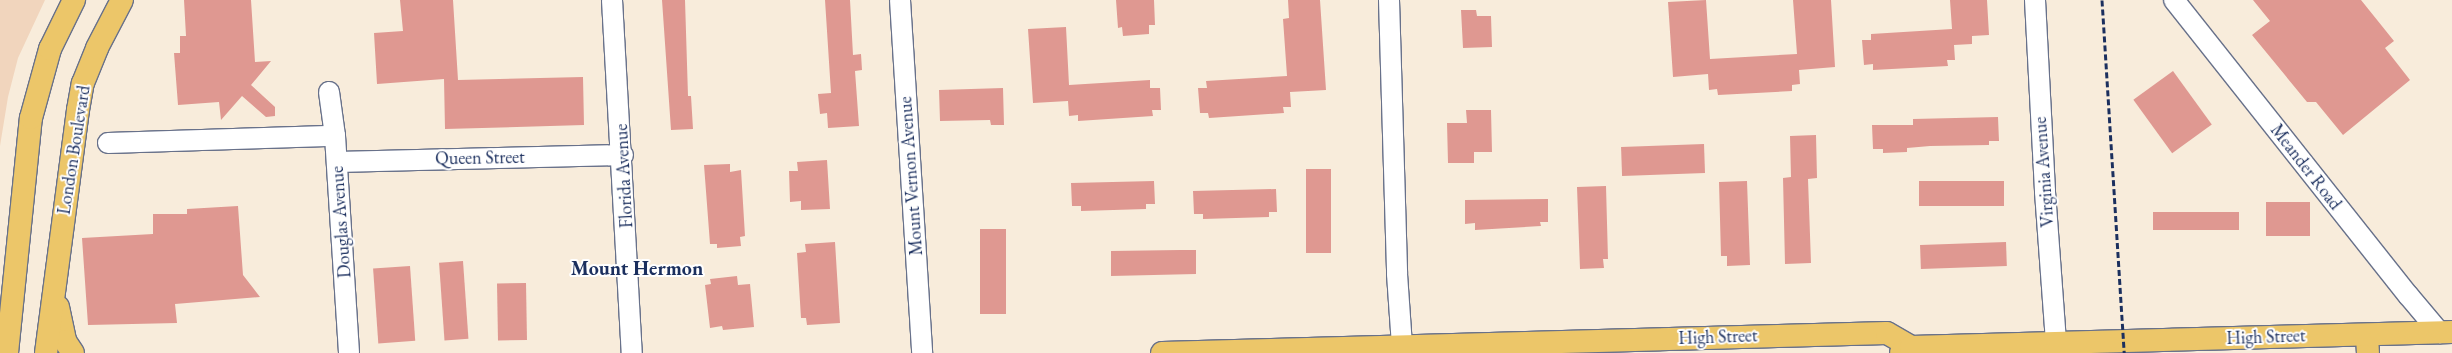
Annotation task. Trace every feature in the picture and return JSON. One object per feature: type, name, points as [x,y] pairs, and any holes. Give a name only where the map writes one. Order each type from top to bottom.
[{"type":"main road","points":[[7,353],[31,118],[50,49],[74,0]]},
{"type":"main road","name":"London Boulevard","points":[[46,353],[78,110],[83,83],[97,48],[122,0]]},
{"type":"main road","points":[[0,314],[15,268]]},
{"type":"main road","points":[[55,283],[61,327],[73,353]]},
{"type":"main road","name":"High Street","points":[[1162,353],[1402,346],[1604,347],[1887,333],[1906,350],[2056,343],[2368,344],[2446,332]]},
{"type":"street","name":"Florida Avenue","points":[[612,0],[623,155],[632,353]]},
{"type":"street","name":"Mount Vernon Avenue","points":[[900,0],[922,353]]},
{"type":"street","points":[[1389,0],[1397,274],[1402,346]]},
{"type":"street","name":"Virginia Avenue","points":[[2035,0],[2044,184],[2056,343]]},
{"type":"street","name":"Meander Road","points":[[2174,0],[2408,295],[2446,332]]},
{"type":"street","name":"Douglas Avenue","points":[[330,92],[337,162],[349,353]]},
{"type":"street","points":[[108,143],[335,136]]},
{"type":"street","name":"Queen Street","points":[[337,162],[623,155]]},
{"type":"shaded area","points":[[0,0],[45,0],[18,58],[8,97],[0,146]]},
{"type":"building","points":[[184,0],[251,0],[255,62],[271,61],[251,85],[275,107],[275,116],[266,117],[242,96],[221,120],[219,102],[178,105],[174,53],[180,53],[180,36],[186,36]]},
{"type":"building","points":[[400,0],[453,0],[458,80],[583,77],[584,125],[445,129],[444,79],[377,84],[374,33],[403,31]]},
{"type":"building","points":[[662,0],[685,0],[688,96],[691,96],[693,129],[671,130]]},
{"type":"building","points":[[825,0],[850,0],[853,55],[861,54],[862,70],[855,71],[859,126],[828,128],[827,113],[820,114],[818,94],[831,93]]},
{"type":"building","points":[[1116,0],[1154,0],[1155,25],[1149,25],[1149,34],[1123,36],[1122,27],[1118,28]]},
{"type":"building","points":[[1288,0],[1320,0],[1326,90],[1290,92],[1291,107],[1283,107],[1284,113],[1209,118],[1208,113],[1200,113],[1198,88],[1207,88],[1206,81],[1287,76],[1283,19],[1289,18]]},
{"type":"building","points":[[1706,0],[1710,59],[1797,54],[1793,0],[1831,0],[1835,67],[1799,70],[1800,84],[1792,85],[1792,91],[1718,95],[1717,89],[1709,90],[1708,74],[1673,77],[1668,2]]},
{"type":"building","points":[[1950,0],[1987,0],[1989,35],[1972,36],[1972,44],[1954,45],[1955,60],[1947,60],[1948,66],[1873,70],[1873,64],[1864,65],[1862,40],[1871,40],[1871,34],[1952,29]]},
{"type":"building","points":[[2253,0],[2361,0],[2394,41],[2385,48],[2410,80],[2343,135],[2316,102],[2307,102],[2252,35],[2270,21]]},
{"type":"building","points":[[1461,10],[1476,10],[1477,16],[1491,16],[1492,47],[1463,48]]},
{"type":"building","points":[[1066,27],[1069,85],[1150,80],[1150,88],[1160,88],[1161,110],[1152,110],[1153,116],[1078,121],[1078,115],[1069,116],[1068,101],[1033,103],[1028,29]]},
{"type":"building","points":[[2173,71],[2212,124],[2172,153],[2133,100]]},
{"type":"building","points":[[1003,88],[1004,125],[991,125],[990,120],[940,121],[939,90]]},
{"type":"building","points":[[1466,110],[1491,110],[1492,152],[1474,152],[1474,163],[1448,163],[1447,123],[1467,123]]},
{"type":"building","points":[[1998,117],[1999,141],[1989,141],[1989,145],[1930,146],[1907,148],[1907,152],[1883,153],[1883,149],[1873,149],[1872,125],[1913,125],[1913,119]]},
{"type":"building","points":[[1816,135],[1817,178],[1808,179],[1811,263],[1785,264],[1783,178],[1791,177],[1790,136]]},
{"type":"building","points":[[1704,144],[1705,173],[1622,176],[1621,147]]},
{"type":"building","points":[[827,160],[830,209],[801,210],[801,201],[790,202],[789,171],[798,171],[797,162]]},
{"type":"building","points":[[730,164],[730,172],[741,170],[745,236],[740,237],[741,246],[717,248],[717,244],[710,244],[704,165]]},
{"type":"building","points":[[1306,169],[1331,169],[1331,253],[1306,253]]},
{"type":"building","points":[[1154,181],[1155,204],[1146,204],[1146,209],[1081,211],[1081,206],[1072,206],[1071,183]]},
{"type":"building","points":[[1747,181],[1750,265],[1727,266],[1727,256],[1721,256],[1719,182]]},
{"type":"building","points":[[1919,181],[2004,181],[2004,206],[1919,206]]},
{"type":"building","points":[[1606,186],[1608,259],[1603,259],[1604,268],[1580,269],[1577,187]]},
{"type":"building","points":[[1276,189],[1277,212],[1269,212],[1269,217],[1203,219],[1203,214],[1194,214],[1193,191]]},
{"type":"building","points":[[1548,199],[1548,222],[1540,222],[1541,226],[1475,230],[1475,223],[1465,224],[1465,200]]},
{"type":"building","points":[[2266,202],[2310,202],[2310,236],[2266,236]]},
{"type":"building","points":[[238,206],[243,275],[260,297],[175,304],[177,323],[88,325],[82,238],[153,234],[153,214],[187,214],[187,209]]},
{"type":"building","points":[[2153,212],[2239,212],[2239,230],[2153,230]]},
{"type":"building","points":[[980,229],[1006,229],[1006,314],[980,314]]},
{"type":"building","points":[[835,242],[840,323],[807,325],[806,318],[801,318],[797,253],[806,252],[805,244]]},
{"type":"building","points":[[2006,242],[2007,266],[1921,269],[1920,245]]},
{"type":"building","points":[[1196,250],[1196,274],[1111,276],[1111,251]]},
{"type":"building","points":[[463,261],[468,339],[444,340],[439,263]]},
{"type":"building","points":[[410,266],[415,341],[378,343],[373,269]]},
{"type":"building","points":[[737,276],[738,285],[750,284],[754,327],[723,330],[722,326],[710,328],[705,285],[711,284],[710,279]]},
{"type":"building","points":[[526,283],[527,340],[498,340],[497,284]]},
{"type":"railway","points":[[2102,0],[2124,353]]},
{"type":"district","name":"Mount Hermon","points":[[637,268]]}]
